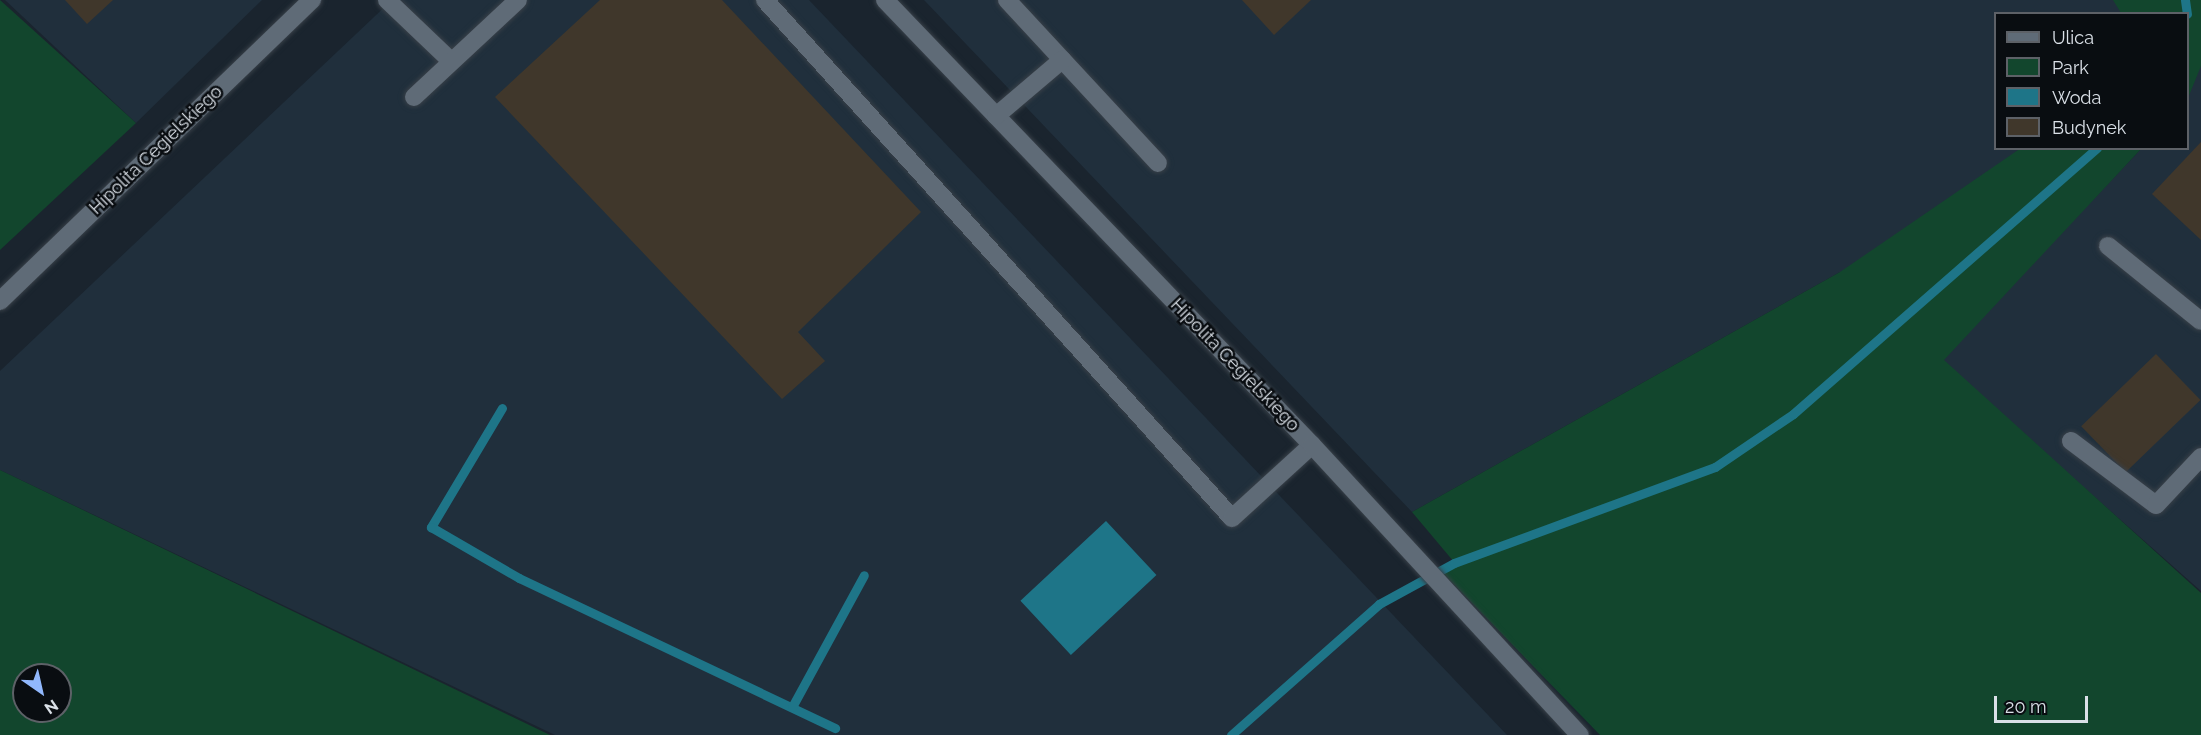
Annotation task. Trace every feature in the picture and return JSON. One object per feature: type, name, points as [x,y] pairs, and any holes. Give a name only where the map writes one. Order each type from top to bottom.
[{"type":"street","name":"Hipolita Cegielskiego","points":[[0,301],[312,0]]},
{"type":"street","points":[[387,0],[451,61]]},
{"type":"street","points":[[414,97],[518,0]]},
{"type":"street","points":[[765,0],[1232,518],[1312,445]]},
{"type":"street","name":"Hipolita Cegielskiego","points":[[885,0],[1312,445],[1580,735]]},
{"type":"street","points":[[1007,0],[1158,163]]},
{"type":"street","points":[[996,116],[1062,60]]},
{"type":"street","points":[[2108,246],[2201,321]]},
{"type":"street","points":[[2071,441],[2156,505],[2201,457]]},
{"type":"shaded area","points":[[5,0],[262,0],[136,123]]},
{"type":"shaded area","points":[[392,0],[809,0],[1507,735],[555,735],[0,470],[0,371]]},
{"type":"shaded area","points":[[924,0],[2201,0],[2201,591],[1840,272],[1412,512]]},
{"type":"green space","points":[[0,0],[136,123],[0,250]]},
{"type":"green space","points":[[2113,0],[2201,0],[2201,66],[2189,96],[2189,12],[2120,12]]},
{"type":"green space","points":[[2018,150],[2140,150],[1944,360],[2201,593],[2201,735],[1600,735],[1440,570],[1454,562],[1412,512],[1840,272]]},
{"type":"green space","points":[[0,470],[550,735],[0,735]]},
{"type":"water","points":[[1106,521],[1156,575],[1071,655],[1020,601]]},
{"type":"building","points":[[65,0],[113,0],[87,24]]},
{"type":"building","points":[[600,0],[722,0],[921,212],[798,332],[825,361],[782,399],[495,97]]},
{"type":"building","points":[[1242,0],[1311,0],[1274,35]]},
{"type":"building","points":[[2201,142],[2201,240],[2152,194]]},
{"type":"building","points":[[2156,354],[2200,400],[2126,472],[2081,426]]},
{"type":"waterway","points":[[2185,0],[2187,12]]},
{"type":"waterway","points":[[1231,735],[1379,604],[1454,563],[1715,467],[1793,414],[2095,150]]},
{"type":"waterway","points":[[502,408],[431,527],[519,578],[835,728]]},
{"type":"waterway","points":[[792,707],[864,575]]}]
